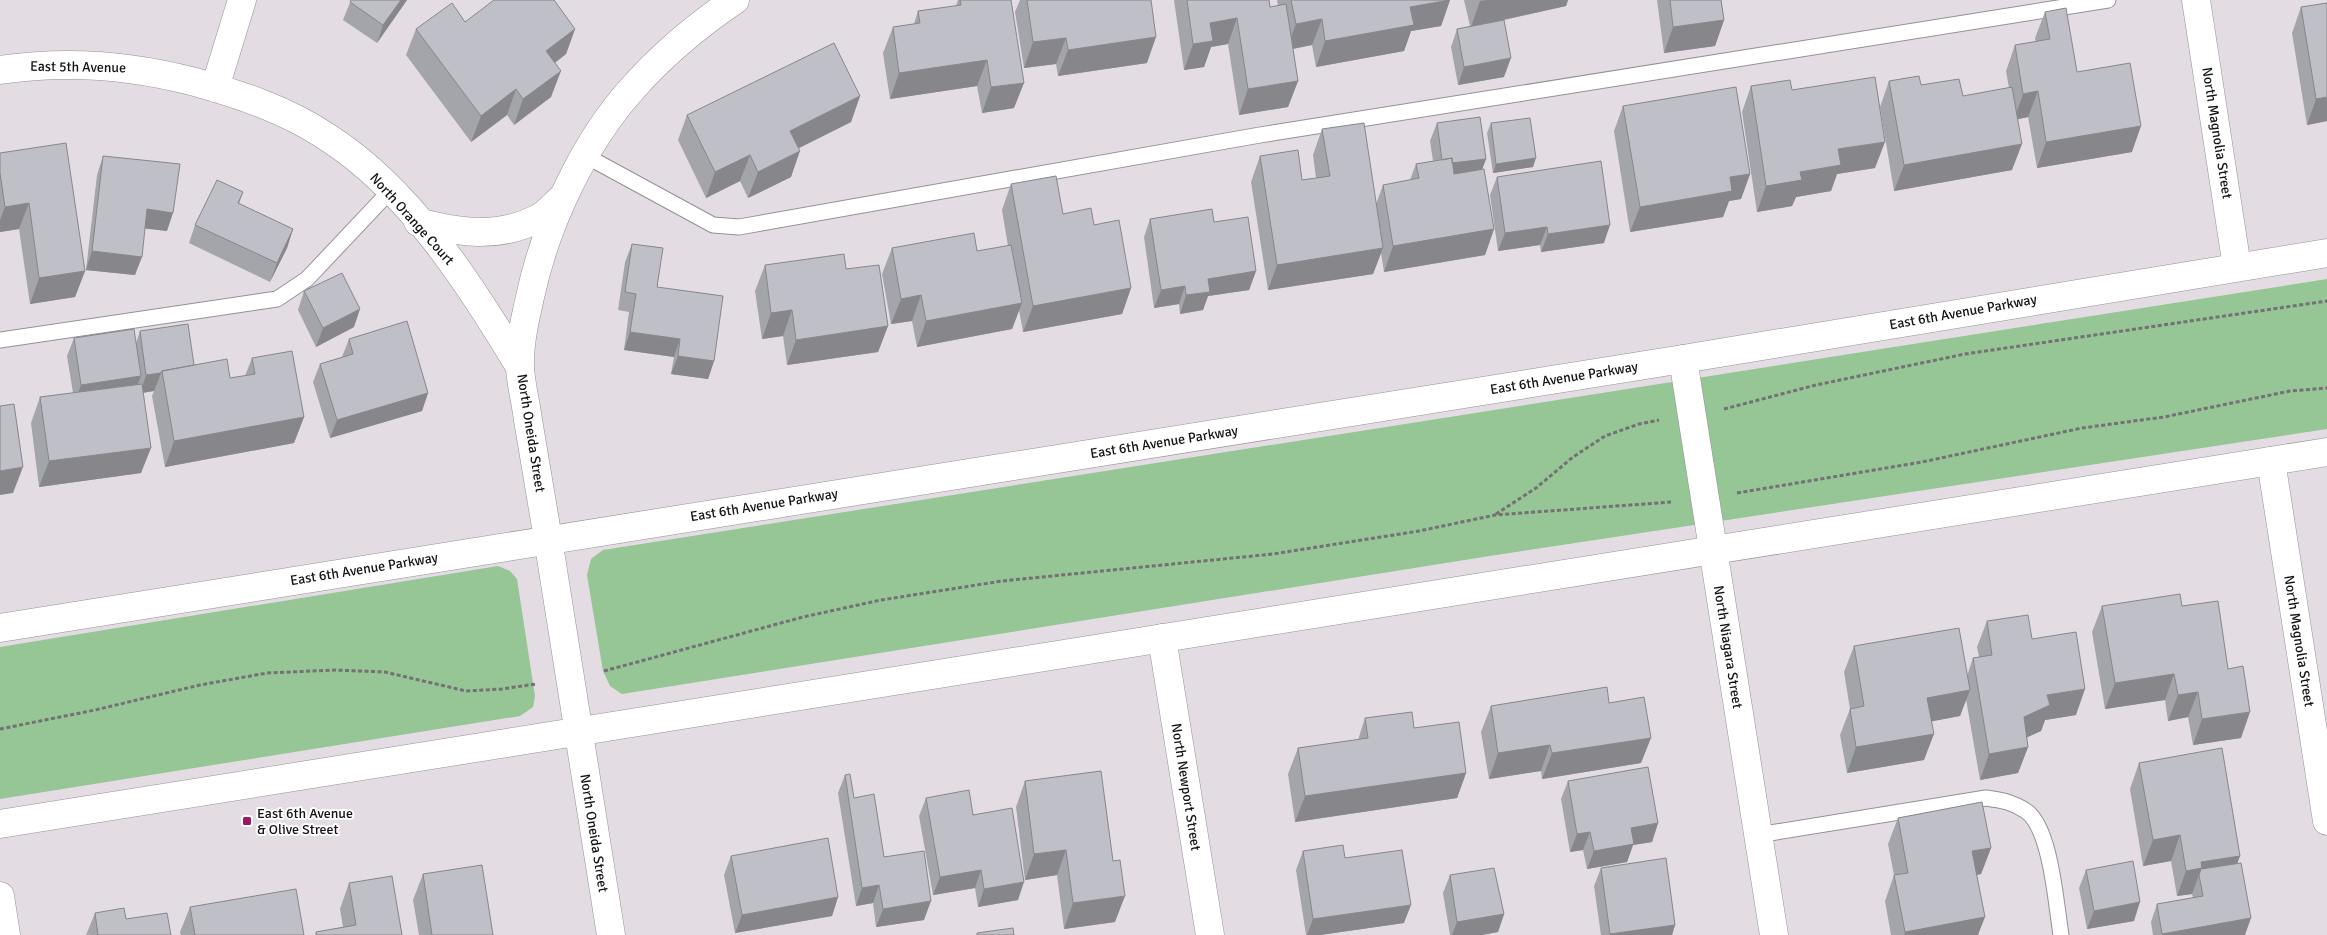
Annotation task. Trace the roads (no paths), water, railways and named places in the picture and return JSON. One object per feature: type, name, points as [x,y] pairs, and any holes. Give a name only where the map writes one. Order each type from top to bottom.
[{"type":"main road","points":[[215,88],[242,0]]},
{"type":"main road","name":"North Oneida Street","points":[[611,935],[520,367],[525,320],[534,275],[563,197],[605,124],[632,89],[709,18],[735,0]]},
{"type":"main road","name":"North Magnolia Street","points":[[2196,0],[2237,266]]},
{"type":"main road","name":"East 5th Avenue","points":[[0,70],[24,66],[64,64],[130,67],[215,88]]},
{"type":"main road","name":"North Orange Court","points":[[215,88],[265,105],[327,136],[354,156],[391,190],[456,267],[486,310],[520,367]]},
{"type":"main road","points":[[418,222],[452,231],[499,231],[540,217],[563,197]]},
{"type":"main road","name":"East 6th Avenue Parkway","points":[[0,628],[1683,359],[2237,266],[2327,253]]},
{"type":"main road","name":"North Niagara Street","points":[[1683,359],[1774,935]]},
{"type":"main road","points":[[0,824],[2327,452]]},
{"type":"main road","name":"North Magnolia Street","points":[[2271,461],[2327,821]]},
{"type":"main road","name":"North Newport Street","points":[[1162,638],[1210,935]]},
{"type":"main road","points":[[0,896],[6,935]]},
{"type":"lane","points":[[586,156],[713,225],[739,227],[1260,134],[2108,0]]},
{"type":"lane","points":[[0,340],[277,299],[306,278],[391,190]]},
{"type":"lane","points":[[1758,834],[1986,798],[2009,801],[2028,812],[2040,828],[2047,849],[2061,935]]},
{"type":"place","name":"East 6th Avenue & Olive Street","points":[[247,821]]}]
